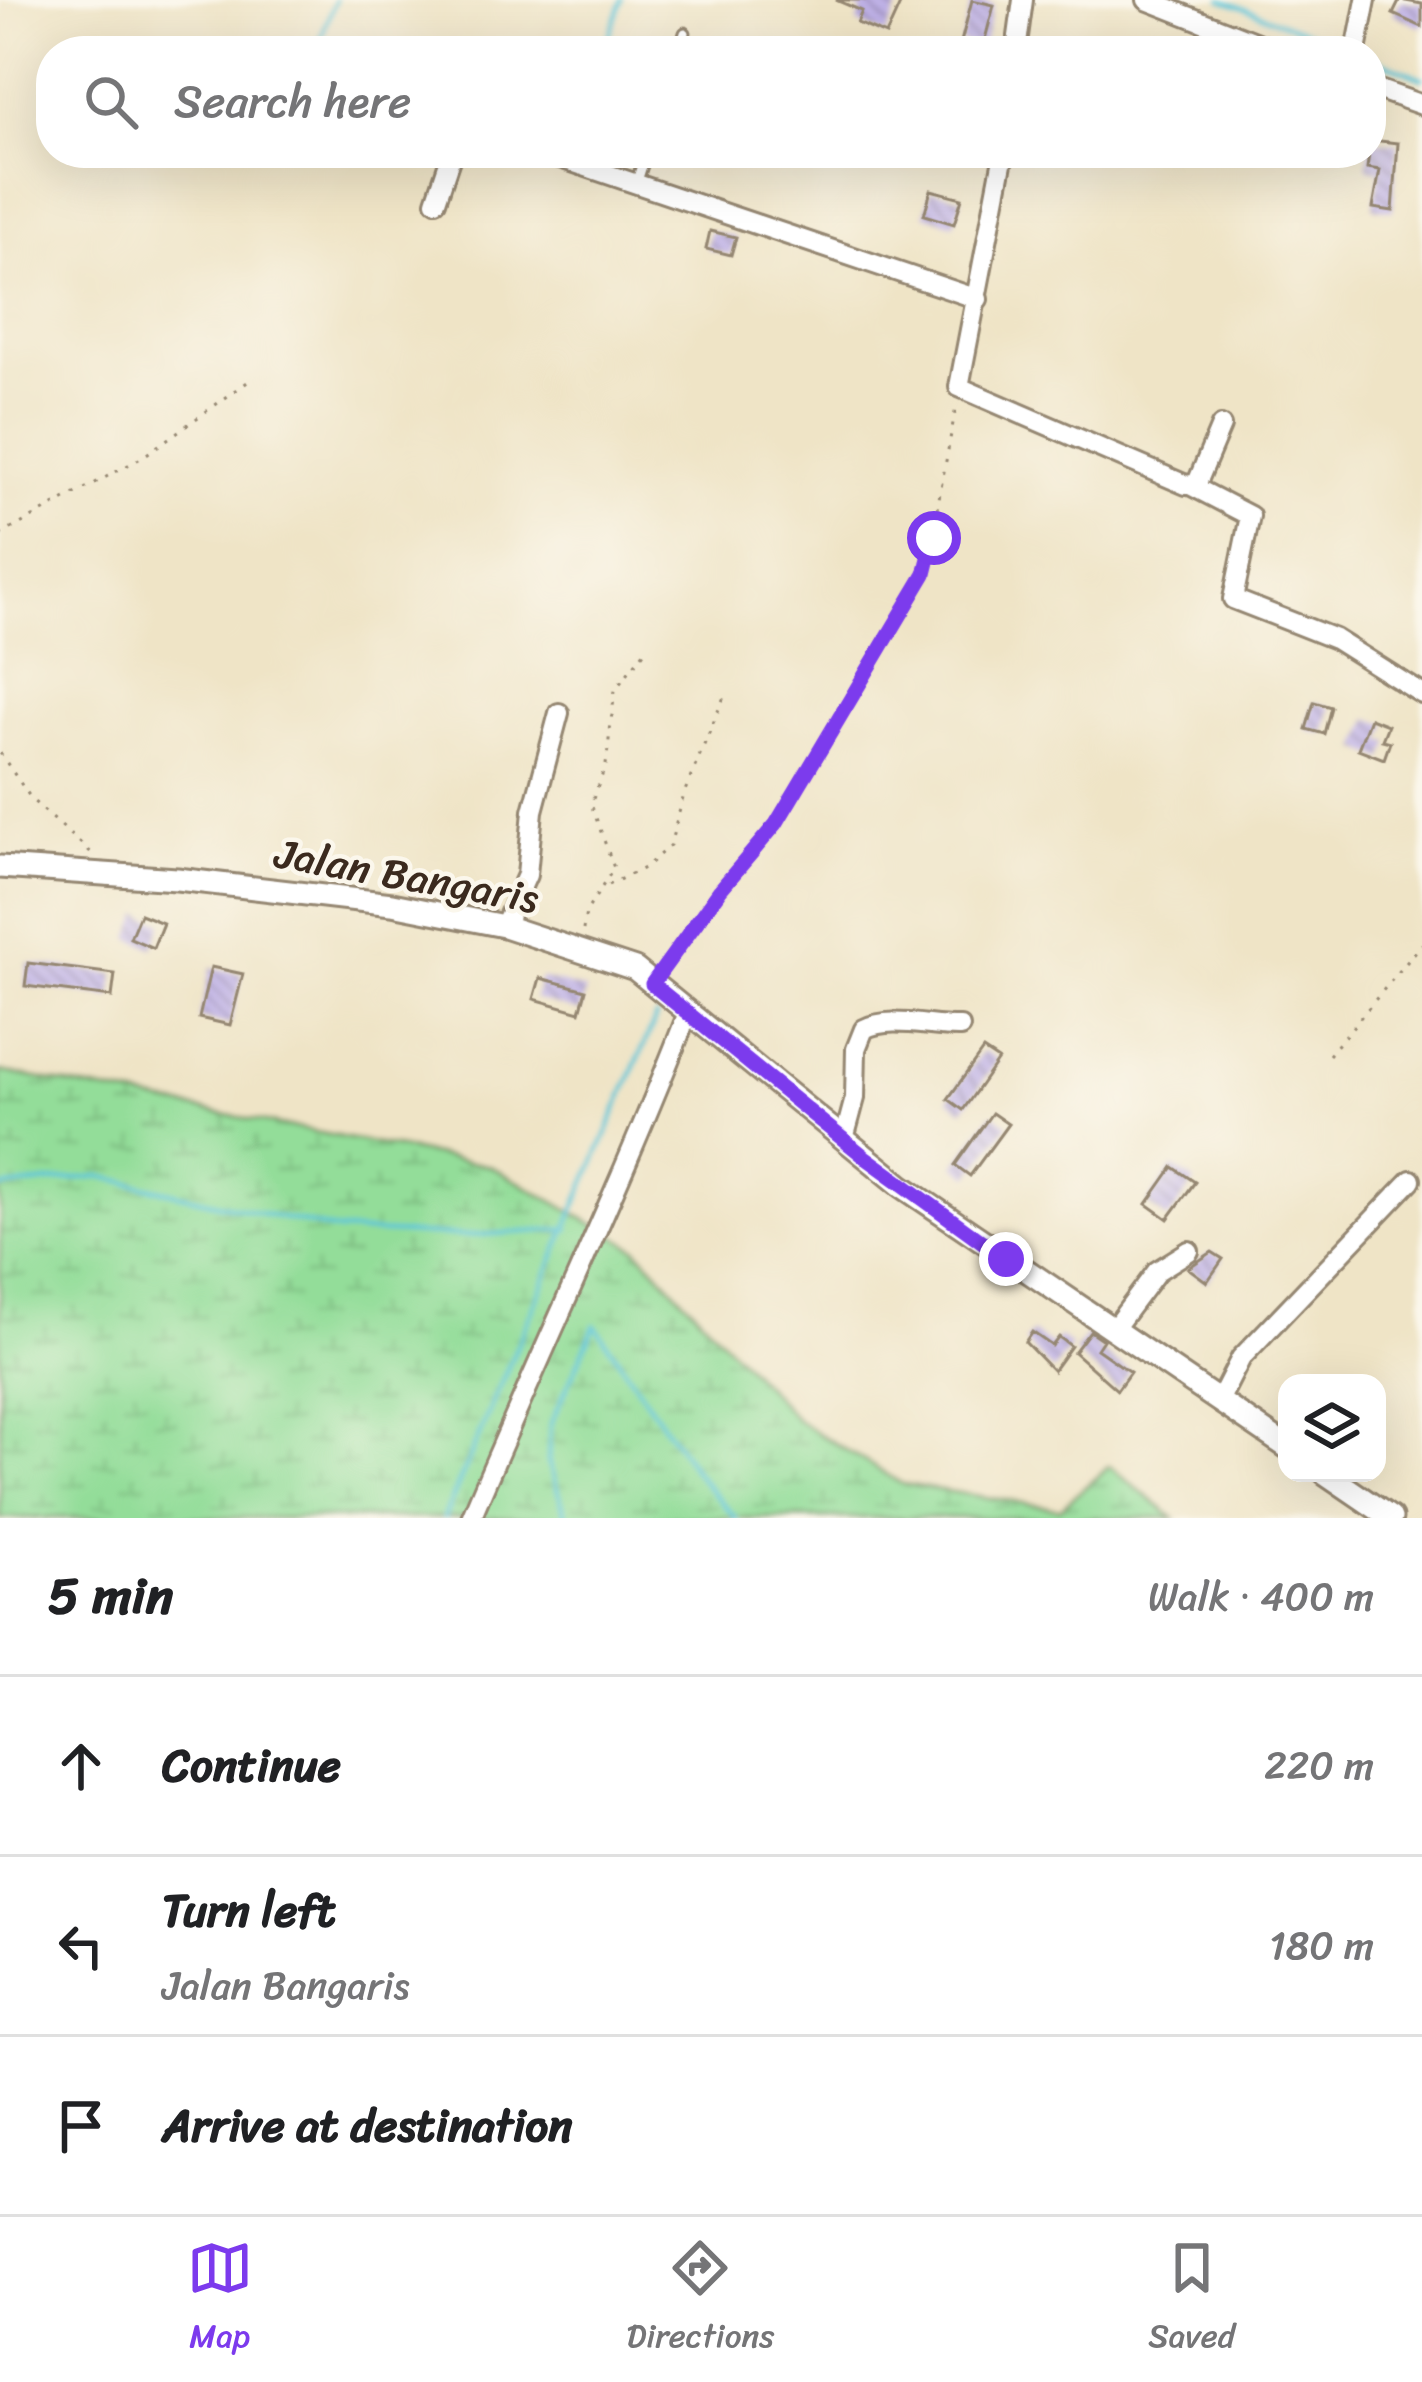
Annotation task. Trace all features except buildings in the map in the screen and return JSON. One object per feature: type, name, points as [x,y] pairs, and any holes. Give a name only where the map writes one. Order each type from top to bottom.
[{"type":"street","points":[[1018,36],[1023,0]]},
{"type":"street","points":[[1148,0],[1239,36]]},
{"type":"street","points":[[1359,36],[1366,0]]},
{"type":"street","points":[[1386,92],[1422,105]]},
{"type":"street","points":[[436,201],[447,168]]},
{"type":"street","points":[[589,168],[978,299]]},
{"type":"street","points":[[1001,168],[959,387],[1048,430],[1192,485],[1250,516],[1233,599],[1335,639],[1422,694]]},
{"type":"street","points":[[1192,485],[1221,426]]},
{"type":"street","points":[[504,926],[526,875],[533,811],[559,713]]},
{"type":"street","name":"Jalan Bangaris","points":[[0,867],[104,873],[392,904],[504,926],[634,969],[968,1234],[1278,1442]]},
{"type":"street","points":[[471,1518],[556,1318],[622,1182],[688,1015]]},
{"type":"street","points":[[844,1138],[855,1098],[856,1049],[864,1029],[886,1022],[922,1029],[960,1027]]},
{"type":"street","points":[[1219,1401],[1241,1358],[1411,1180]]},
{"type":"street","points":[[1113,1330],[1156,1271],[1189,1251]]},
{"type":"street","points":[[1338,1482],[1391,1518]]},
{"type":"lane","points":[[636,184],[641,168]]},
{"type":"path","points":[[0,536],[141,458],[253,378]]},
{"type":"path","points":[[652,984],[720,890],[776,824],[925,574],[959,387]]},
{"type":"path","points":[[582,950],[586,912],[608,885],[614,868],[591,804],[605,765],[615,690],[644,652]]},
{"type":"path","points":[[608,885],[646,867],[670,845],[685,791],[727,692]]},
{"type":"path","points":[[0,752],[32,800],[91,849],[104,873]]},
{"type":"path","points":[[1329,1055],[1422,944]]},
{"type":"green space","points":[[0,1071],[490,1166],[636,1248],[798,1421],[902,1484],[1060,1509],[1109,1466],[1174,1518],[0,1518]]},
{"type":"waterway","points":[[322,36],[335,0]]},
{"type":"waterway","points":[[609,36],[622,0]]},
{"type":"waterway","points":[[1222,0],[1317,36]]},
{"type":"waterway","points":[[1386,63],[1422,78]]},
{"type":"waterway","points":[[444,1518],[656,1017]]},
{"type":"waterway","points":[[0,1188],[100,1176],[338,1231],[464,1236],[569,1229]]},
{"type":"waterway","points":[[567,1518],[548,1461],[550,1425],[595,1325],[699,1477],[736,1518]]},
{"type":"route","points":[[934,538],[925,574],[776,824],[720,890],[652,984],[865,1157],[1006,1259]]}]
